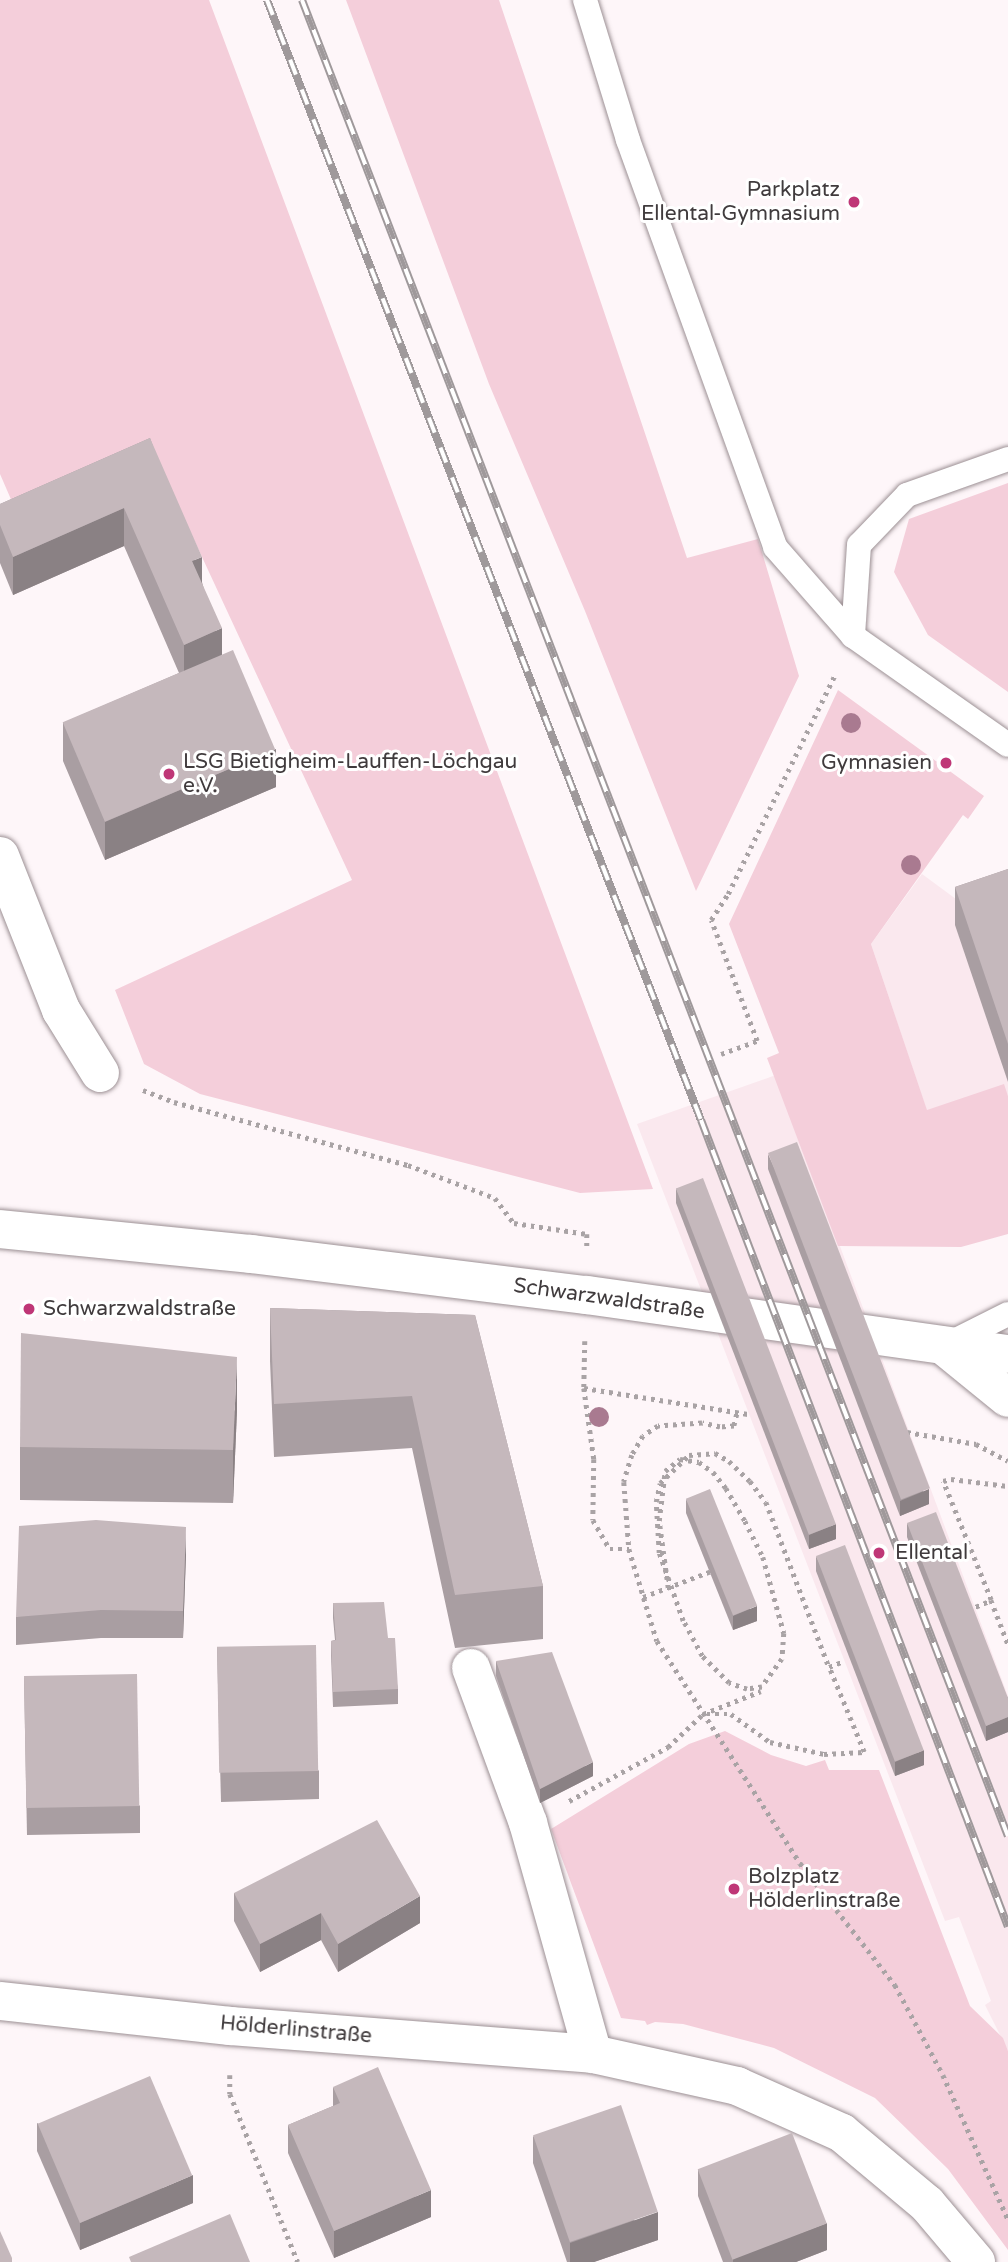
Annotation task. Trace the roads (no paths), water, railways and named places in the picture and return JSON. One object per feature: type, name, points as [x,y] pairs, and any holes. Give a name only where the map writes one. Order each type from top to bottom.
[{"type":"street","points":[[0,856],[61,1010],[100,1073]]},
{"type":"street","name":"Schwarzwaldstraße","points":[[0,1229],[251,1254],[587,1295],[1008,1354]]},
{"type":"street","points":[[944,1346],[1008,1398]]},
{"type":"street","points":[[471,1668],[528,1823],[593,2054]]},
{"type":"street","name":"Hölderlinstraße","points":[[0,2001],[230,2025],[593,2054],[737,2086],[842,2133],[928,2204],[976,2262]]},
{"type":"lane","points":[[584,0],[628,140],[775,547],[853,636],[1008,745]]},
{"type":"lane","points":[[853,636],[859,545],[906,495],[1008,459]]},
{"type":"lane","points":[[944,1346],[1008,1314]]},
{"type":"railway","points":[[267,0],[701,1120],[1008,1927]]},
{"type":"railway","points":[[302,0],[1008,1836]]},
{"type":"place","name":"Parkplatz Ellental-Gymnasium","points":[[854,202]]},
{"type":"place","name":"Gymnasien","points":[[946,763]]},
{"type":"place","name":"LSG Bietigheim-Lauffen-Löchgau e.V.","points":[[169,774]]},
{"type":"place","name":"Schwarzwaldstraße","points":[[29,1309]]},
{"type":"place","name":"Ellental","points":[[879,1553]]},
{"type":"place","name":"Bolzplatz Hölderlinstraße","points":[[734,1889]]}]
